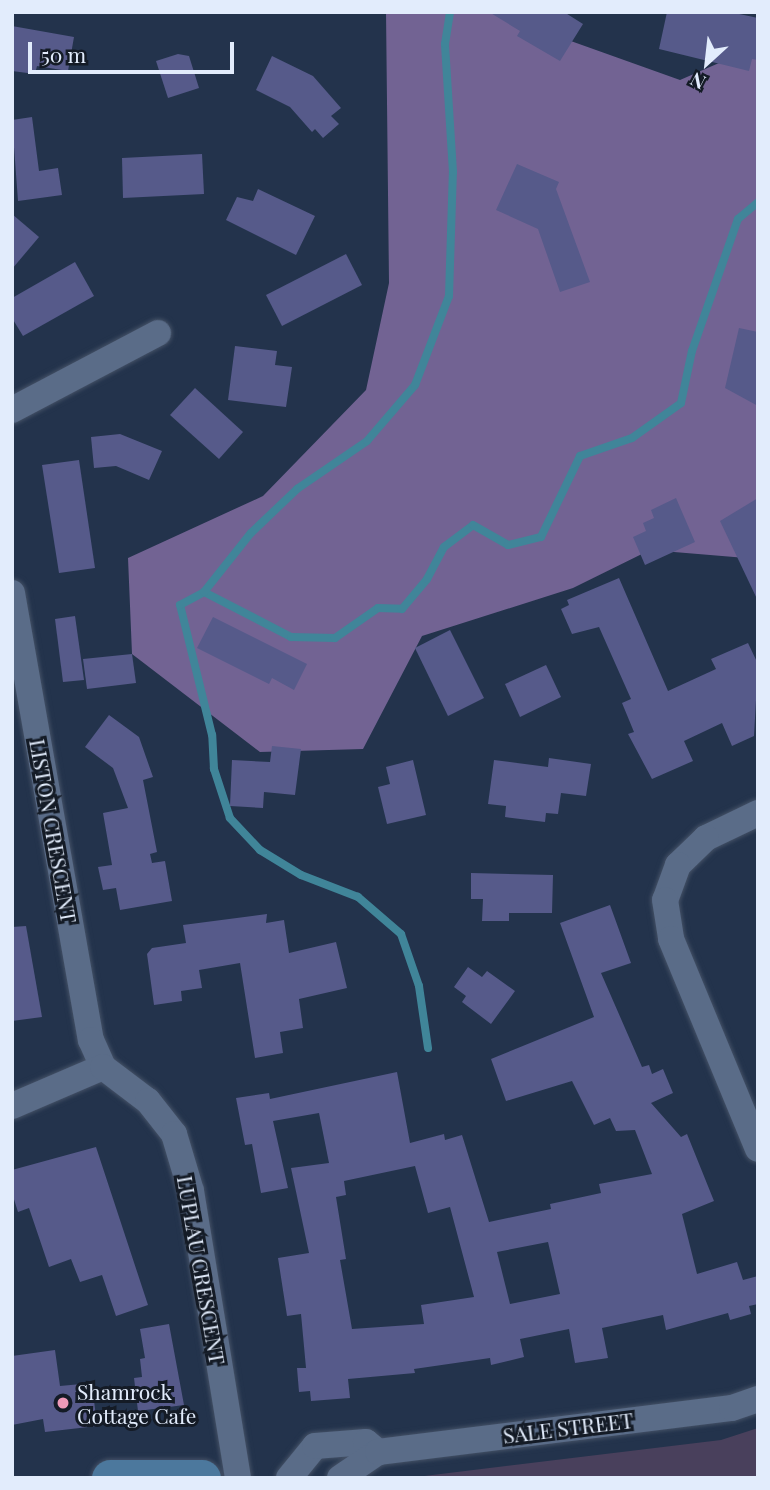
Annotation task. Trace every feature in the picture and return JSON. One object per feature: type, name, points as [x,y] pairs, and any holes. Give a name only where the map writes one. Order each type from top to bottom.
[{"type":"street","points":[[12,410],[158,333]]},
{"type":"street","name":"LISTON CRESCENT","points":[[12,593],[91,1040],[103,1067]]},
{"type":"street","points":[[758,813],[706,838],[678,865],[665,900],[671,939],[758,1149]]},
{"type":"street","points":[[12,1106],[103,1067]]},
{"type":"street","name":"LUPLAU CRESCENT","points":[[103,1067],[148,1101],[174,1134],[191,1191],[238,1478]]},
{"type":"street","name":"SALE STREET","points":[[340,1478],[378,1452],[732,1408],[758,1399]]},
{"type":"street","name":"SALE STREET","points":[[289,1478],[316,1446],[366,1442],[378,1452]]},
{"type":"street","points":[[110,1478],[202,1478]]},
{"type":"shaded area","points":[[386,12],[540,12],[554,35],[680,80],[758,46],[758,559],[650,550],[573,588],[422,636],[363,749],[260,752],[132,654],[128,558],[263,496],[366,390],[389,283]]},
{"type":"shaded area","points":[[758,1428],[758,1478],[408,1478],[721,1440]]},
{"type":"building","points":[[489,12],[564,12],[583,24],[560,61],[517,36],[520,31]]},
{"type":"building","points":[[667,12],[730,12],[758,18],[758,60],[752,59],[749,71],[659,49]]},
{"type":"building","points":[[12,26],[74,37],[68,71],[37,66],[35,74],[12,71]]},
{"type":"building","points":[[178,54],[189,56],[199,88],[168,98],[156,61]]},
{"type":"building","points":[[272,56],[313,76],[341,108],[331,116],[339,124],[323,138],[315,129],[312,132],[290,107],[256,90]]},
{"type":"building","points":[[32,117],[39,171],[58,168],[62,195],[18,201],[12,120]]},
{"type":"building","points":[[202,154],[204,194],[123,198],[122,158]]},
{"type":"building","points":[[517,164],[559,182],[556,189],[590,282],[560,292],[538,229],[496,210]]},
{"type":"building","points":[[258,189],[315,216],[296,255],[226,220],[237,197],[253,201]]},
{"type":"building","points":[[12,214],[39,237],[12,269]]},
{"type":"building","points":[[346,254],[362,285],[282,326],[266,295]]},
{"type":"building","points":[[75,262],[94,296],[23,336],[12,318],[12,298]]},
{"type":"building","points":[[739,328],[758,332],[758,406],[725,388]]},
{"type":"building","points":[[235,346],[277,351],[275,365],[292,367],[286,407],[228,400]]},
{"type":"building","points":[[195,388],[243,432],[219,459],[170,415]]},
{"type":"building","points":[[120,434],[162,451],[149,480],[116,466],[94,468],[91,437]]},
{"type":"building","points":[[79,460],[95,568],[59,573],[42,465]]},
{"type":"building","points":[[676,498],[695,542],[645,565],[633,537],[646,531],[643,523],[654,518],[651,510]]},
{"type":"building","points":[[758,498],[758,601],[720,521]]},
{"type":"building","points":[[619,578],[668,691],[716,669],[711,659],[748,643],[758,664],[754,736],[732,746],[722,723],[684,741],[693,761],[652,779],[628,734],[634,732],[622,703],[631,699],[599,627],[572,634],[561,609],[569,605],[567,600]]},
{"type":"building","points":[[75,616],[84,680],[63,682],[55,619]]},
{"type":"building","points":[[213,617],[307,664],[294,690],[272,678],[269,684],[197,648]]},
{"type":"building","points":[[450,630],[484,698],[448,716],[415,648]]},
{"type":"building","points":[[132,654],[136,683],[87,689],[83,659]]},
{"type":"building","points":[[546,665],[561,697],[520,717],[505,684]]},
{"type":"building","points":[[109,715],[139,737],[153,777],[143,780],[157,852],[150,854],[152,863],[165,861],[172,901],[120,910],[116,888],[103,890],[98,867],[112,865],[103,813],[128,808],[113,768],[85,747]]},
{"type":"building","points":[[272,746],[301,749],[295,795],[264,792],[263,808],[230,806],[232,760],[270,762]]},
{"type":"building","points":[[549,758],[591,764],[586,796],[561,793],[558,814],[546,813],[545,822],[505,817],[506,806],[488,804],[494,760],[548,767]]},
{"type":"building","points":[[413,760],[426,815],[387,824],[378,787],[390,784],[386,767]]},
{"type":"building","points":[[471,873],[553,875],[552,913],[509,913],[509,921],[482,921],[483,899],[471,899]]},
{"type":"building","points":[[610,905],[631,963],[601,973],[642,1067],[649,1065],[652,1074],[663,1069],[673,1093],[651,1103],[681,1137],[687,1134],[714,1201],[682,1214],[697,1274],[737,1262],[743,1280],[758,1276],[758,1304],[749,1306],[751,1314],[730,1320],[728,1313],[666,1330],[663,1315],[602,1328],[608,1358],[575,1363],[569,1329],[520,1339],[524,1357],[491,1365],[490,1358],[414,1369],[415,1373],[348,1379],[350,1398],[311,1401],[310,1391],[299,1392],[297,1368],[306,1368],[301,1314],[287,1316],[278,1258],[309,1253],[291,1168],[329,1163],[319,1113],[273,1121],[288,1188],[261,1193],[252,1144],[245,1145],[236,1098],[269,1093],[270,1099],[397,1072],[410,1143],[444,1134],[445,1140],[462,1135],[489,1222],[551,1209],[550,1204],[601,1193],[599,1184],[652,1174],[635,1130],[616,1131],[610,1118],[594,1125],[572,1081],[506,1101],[491,1059],[594,1017],[560,923]],"holes":[[[415,1166],[428,1213],[450,1207],[474,1297],[421,1305],[424,1324],[352,1329],[340,1260],[346,1259],[336,1197],[346,1195],[344,1181]],[[548,1242],[560,1294],[510,1304],[497,1252]]]},
{"type":"building","points":[[267,914],[266,923],[284,920],[289,953],[336,942],[347,988],[299,999],[303,1028],[280,1032],[283,1053],[255,1058],[240,963],[199,970],[202,988],[181,991],[182,1001],[154,1005],[147,954],[152,948],[186,943],[183,925]]},
{"type":"building","points":[[26,926],[42,1017],[12,1021],[12,927]]},
{"type":"building","points":[[468,967],[482,977],[487,971],[515,991],[491,1024],[462,1002],[466,996],[454,987]]},
{"type":"building","points":[[96,1147],[148,1305],[116,1316],[102,1275],[80,1282],[71,1259],[49,1267],[29,1208],[18,1212],[12,1193],[12,1170]]},
{"type":"building","points":[[169,1324],[184,1405],[138,1411],[134,1378],[142,1377],[140,1359],[145,1358],[140,1329]]},
{"type":"building","points":[[55,1350],[60,1386],[92,1383],[97,1426],[45,1432],[43,1419],[12,1425],[12,1356]]},
{"type":"waterway","points":[[428,1048],[419,986],[401,934],[358,897],[301,875],[260,850],[230,818],[214,769],[212,735],[180,605],[204,592],[251,533],[297,489],[367,441],[415,385],[449,296],[453,172],[445,44],[450,12]]},
{"type":"waterway","points":[[204,592],[291,637],[335,638],[378,608],[402,609],[427,579],[444,547],[473,525],[508,545],[541,537],[580,456],[632,438],[681,403],[692,351],[738,219],[758,202]]},
{"type":"place","name":"Shamrock Cottage Cafe","points":[[63,1403]]}]
